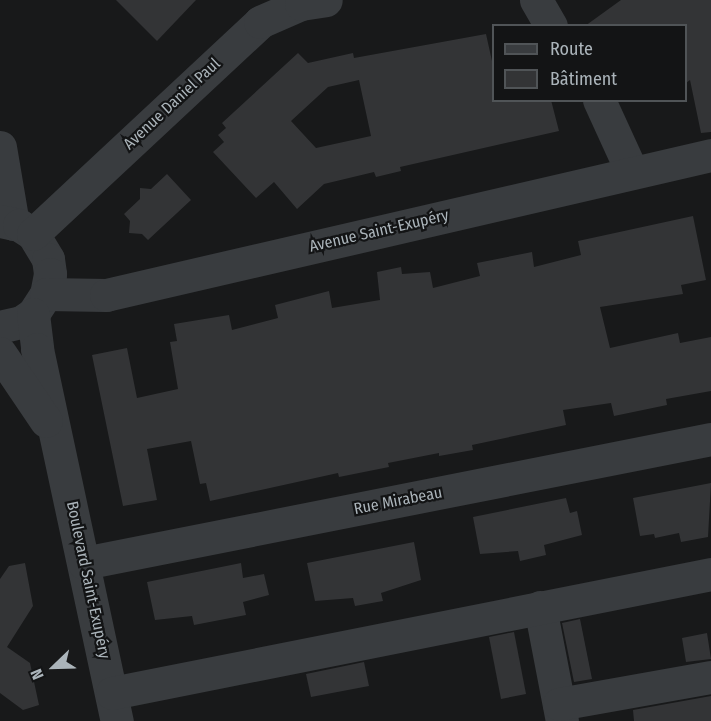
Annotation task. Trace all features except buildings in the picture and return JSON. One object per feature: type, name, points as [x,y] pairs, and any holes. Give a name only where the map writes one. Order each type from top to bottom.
[{"type":"street","name":"Avenue Daniel Paul","points":[[15,226],[260,22],[301,4],[326,0]]},
{"type":"street","points":[[536,0],[550,24]]},
{"type":"street","points":[[600,102],[632,171]]},
{"type":"street","name":"Boulevard Saint-Exupéry","points":[[0,147],[15,226],[42,246],[43,292],[37,349],[115,707]]},
{"type":"street","name":"Avenue Saint-Exupéry","points":[[43,292],[106,295],[632,171],[711,155]]},
{"type":"street","points":[[0,327],[21,322],[43,292]]},
{"type":"street","points":[[0,353],[57,439]]},
{"type":"street","name":"Rue Mirabeau","points":[[84,563],[711,439]]},
{"type":"street","points":[[115,707],[540,607],[711,573]]},
{"type":"street","points":[[540,607],[560,713],[711,676]]}]
